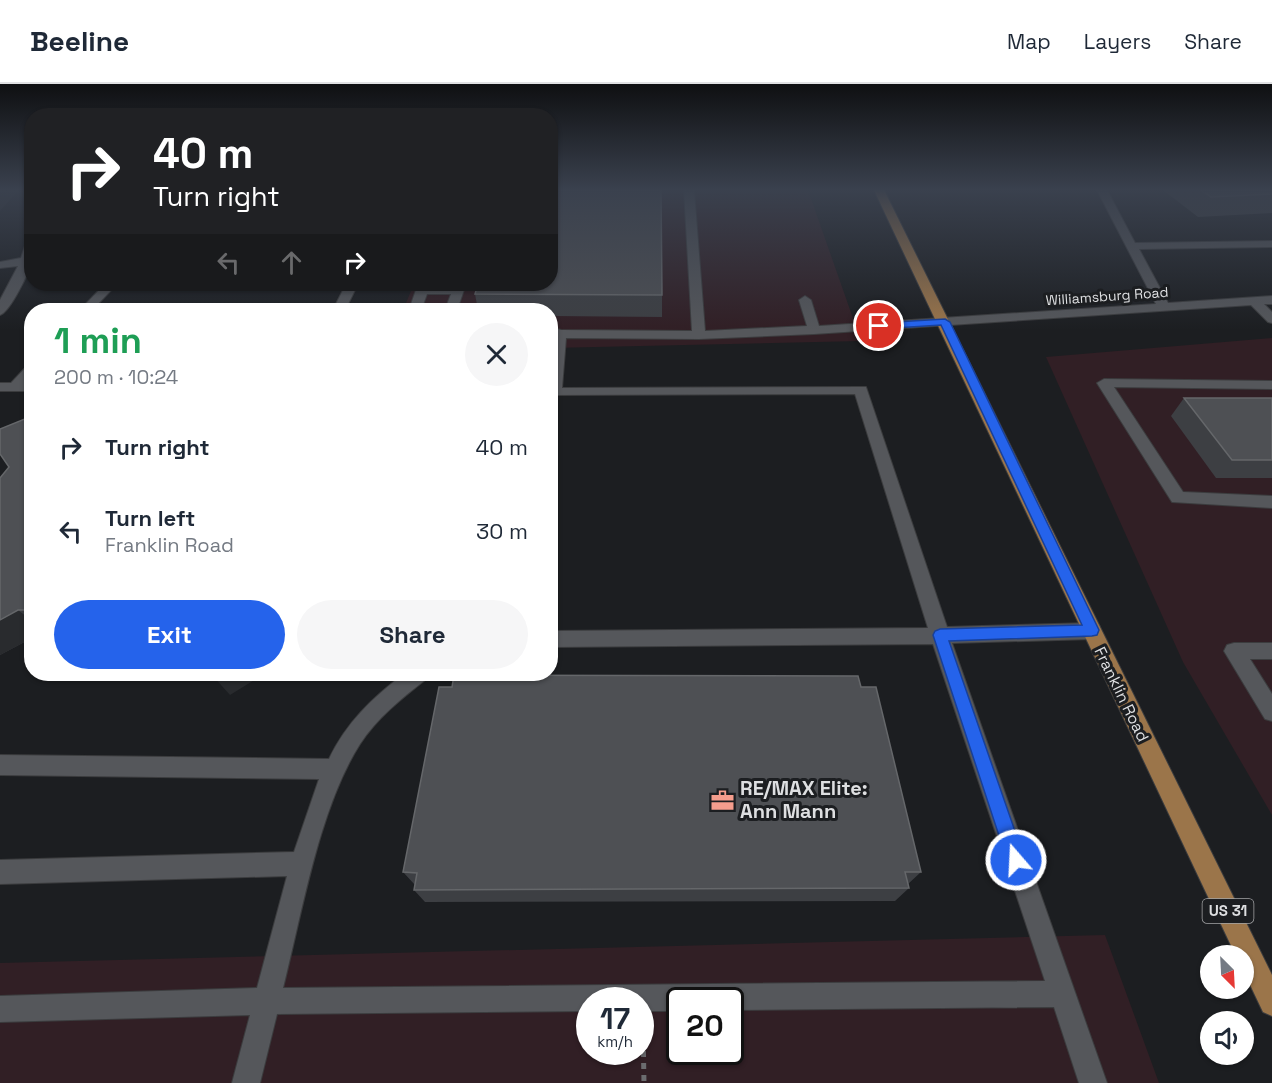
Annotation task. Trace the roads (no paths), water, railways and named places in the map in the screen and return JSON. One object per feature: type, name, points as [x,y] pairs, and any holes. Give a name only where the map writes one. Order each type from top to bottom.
[{"type":"main road","name":"Franklin Road","points":[[902,237],[1272,1003]]},
{"type":"street","points":[[692,237],[699,335]]},
{"type":"street","points":[[1126,237],[1164,307]]},
{"type":"street","points":[[1131,246],[1272,244]]},
{"type":"street","points":[[0,265],[24,261]]},
{"type":"street","points":[[0,311],[16,285],[24,266]]},
{"type":"street","points":[[93,303],[104,291]]},
{"type":"street","points":[[805,300],[814,330]]},
{"type":"street","name":"Williamsburg Road","points":[[558,333],[699,335],[814,330],[1272,300]]},
{"type":"street","points":[[1254,301],[1272,319]]},
{"type":"street","points":[[7,387],[24,375]]},
{"type":"street","points":[[1272,385],[1104,383],[1178,498],[1272,501]]},
{"type":"street","points":[[7,387],[24,387]]},
{"type":"street","points":[[558,392],[861,390],[940,635],[1093,1083]]},
{"type":"street","points":[[558,639],[940,635],[1092,630]]},
{"type":"street","points":[[1272,651],[1234,651],[1272,712]]},
{"type":"street","points":[[246,1083],[302,864],[333,769],[345,746],[375,708],[409,681]]},
{"type":"street","points":[[0,765],[333,769]]},
{"type":"street","points":[[0,872],[302,864]]},
{"type":"street","points":[[0,1009],[266,1001],[1062,994]]},
{"type":"place","name":"RE/MAX Elite: Ann Mann","points":[[722,800]]}]
